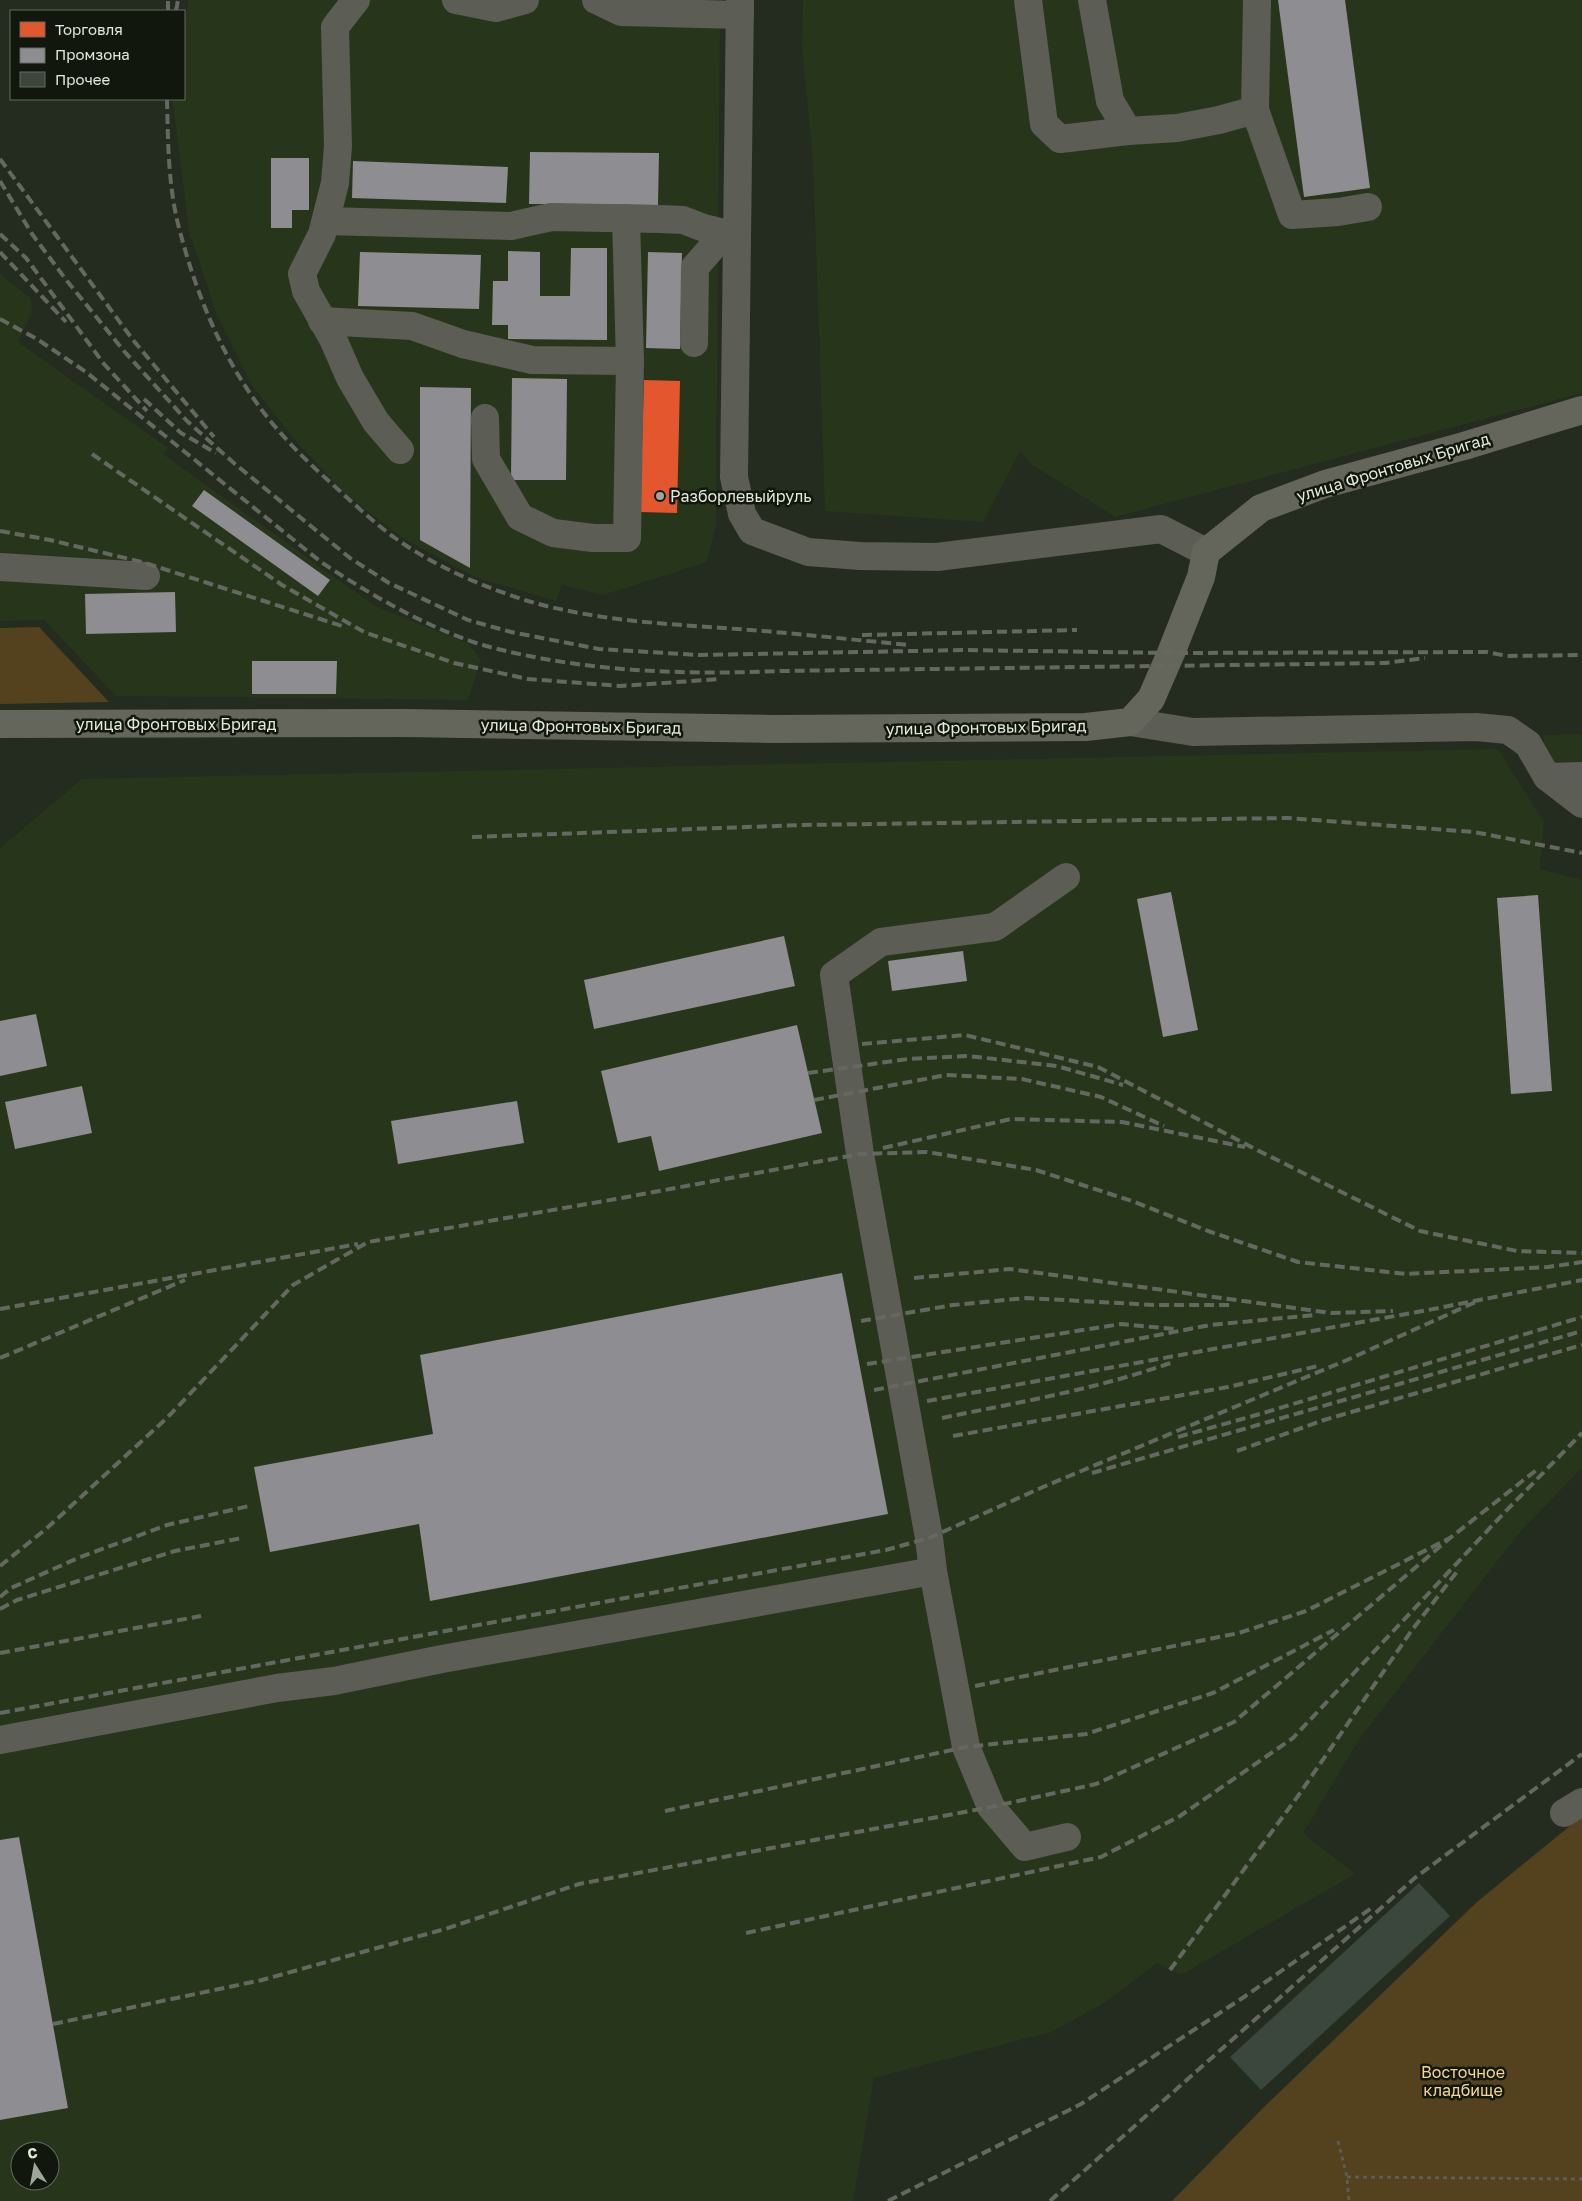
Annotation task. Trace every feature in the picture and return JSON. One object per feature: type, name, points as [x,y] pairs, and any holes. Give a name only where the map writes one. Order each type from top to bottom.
[{"type":"main road","name":"улица Фронтовых Бригад","points":[[1206,552],[1261,508],[1325,484],[1464,446],[1582,410]]},
{"type":"main road","points":[[1130,722],[1151,698],[1183,627],[1201,577],[1206,552]]},
{"type":"main road","name":"улица Фронтовых Бригад","points":[[0,724],[405,723],[772,729],[1086,727],[1130,722]]},
{"type":"street","points":[[356,0],[335,27],[338,146],[335,183],[322,234],[302,274],[306,292],[333,339],[350,378],[371,414],[400,450]]},
{"type":"street","points":[[456,0],[496,8],[525,0]]},
{"type":"street","points":[[596,0],[621,12],[740,8],[731,234],[734,477],[742,514],[752,531],[808,552],[860,556],[937,557],[1162,529],[1206,552]]},
{"type":"street","points":[[1028,0],[1044,124],[1060,139],[1128,131],[1177,128],[1219,120],[1255,110]]},
{"type":"street","points":[[1092,0],[1110,101],[1128,131]]},
{"type":"street","points":[[1257,0],[1255,110],[1292,215],[1338,212],[1368,207]]},
{"type":"street","points":[[326,221],[512,226],[550,217],[626,218],[683,220],[704,228],[731,234]]},
{"type":"street","points":[[485,418],[486,459],[520,517],[553,533],[593,538],[627,538],[630,361],[626,218]]},
{"type":"street","points":[[694,343],[695,267],[731,234]]},
{"type":"street","points":[[322,321],[412,326],[463,344],[532,360],[630,361]]},
{"type":"street","points":[[0,567],[146,576]]},
{"type":"street","points":[[1130,722],[1193,732],[1476,728],[1508,730],[1528,744],[1547,777],[1582,804]]},
{"type":"street","points":[[1547,777],[1582,776]]},
{"type":"street","points":[[1066,877],[995,927],[881,942],[834,975],[860,1154],[929,1538],[933,1571],[966,1747],[991,1807],[1025,1847],[1067,1837]]},
{"type":"street","points":[[0,1740],[277,1688],[334,1680],[933,1571]]},
{"type":"path","points":[[1338,2142],[1347,2177],[1349,2201]]},
{"type":"path","points":[[1347,2177],[1582,2179]]},
{"type":"shaded area","points":[[188,0],[722,0],[720,15],[716,525],[707,562],[603,595],[562,585],[556,601],[474,577],[401,537],[343,492],[294,439],[253,387],[217,315],[189,231],[173,104],[173,100],[185,100],[185,22]]},
{"type":"shaded area","points":[[803,0],[1582,0],[1582,393],[1115,517],[1030,463],[1020,451],[983,522],[825,511],[813,160],[802,49]]},
{"type":"shaded area","points":[[0,274],[31,298],[32,312],[18,342],[168,448],[163,454],[375,606],[469,644],[481,660],[468,700],[116,696],[44,620],[0,621]]},
{"type":"shaded area","points":[[1582,734],[1582,784],[1547,759],[1543,735]]},
{"type":"shaded area","points":[[1498,749],[1544,822],[1540,869],[1582,880],[1582,1468],[1519,1533],[1360,1738],[1303,1833],[1355,1874],[1181,1975],[1157,1963],[1101,2005],[1051,2032],[874,2078],[853,2201],[0,2201],[0,848],[82,779]]},
{"type":"green space","points":[[39,627],[109,702],[0,704],[0,628]]},
{"type":"green space","name":"Восточное кладбище","points":[[1582,1816],[1582,2201],[1172,2201],[1262,2109],[1477,1902]]},
{"type":"building: Торговля","points":[[644,380],[680,381],[677,513],[640,512]]},
{"type":"building: Промзона","points":[[1278,0],[1345,0],[1370,188],[1304,197]]},
{"type":"building: Промзона","points":[[530,152],[659,153],[658,205],[529,204]]},
{"type":"building: Промзона","points":[[271,158],[309,158],[309,210],[292,210],[292,228],[271,228]]},
{"type":"building: Промзона","points":[[353,161],[508,167],[506,203],[352,198]]},
{"type":"building: Промзона","points":[[571,248],[607,248],[607,340],[508,339],[508,325],[492,325],[493,281],[508,281],[508,251],[540,252],[540,296],[570,296]]},
{"type":"building: Промзона","points":[[360,252],[481,255],[479,309],[358,306]]},
{"type":"building: Промзона","points":[[648,252],[682,253],[680,349],[646,348]]},
{"type":"building: Промзона","points":[[512,378],[567,379],[566,480],[511,480]]},
{"type":"building: Промзона","points":[[420,387],[471,388],[470,568],[420,540]]},
{"type":"building: Промзона","points":[[204,490],[330,580],[318,596],[192,506]]},
{"type":"building: Промзона","points":[[175,592],[176,632],[86,634],[85,594]]},
{"type":"building: Промзона","points":[[252,661],[337,661],[336,694],[252,694]]},
{"type":"building: Промзона","points":[[1171,892],[1198,1030],[1163,1037],[1137,899]]},
{"type":"building: Промзона","points":[[1538,895],[1552,1091],[1511,1094],[1497,898]]},
{"type":"building: Промзона","points":[[784,936],[795,986],[594,1029],[584,980]]},
{"type":"building: Промзона","points":[[963,951],[967,981],[892,991],[888,961]]},
{"type":"building: Промзона","points":[[36,1014],[47,1066],[0,1076],[0,1021]]},
{"type":"building: Промзона","points":[[797,1025],[822,1133],[659,1171],[651,1136],[618,1143],[601,1071]]},
{"type":"building: Промзона","points":[[82,1086],[92,1133],[15,1149],[5,1102]]},
{"type":"building: Промзона","points":[[517,1101],[524,1143],[398,1164],[391,1121]]},
{"type":"building: Промзона","points":[[842,1273],[888,1514],[430,1601],[419,1524],[270,1552],[254,1467],[433,1434],[420,1355]]},
{"type":"building: Промзона","points":[[19,1837],[68,2108],[0,2120],[0,1840]]},
{"type":"building: Прочее","points":[[1419,1883],[1450,1916],[1261,2090],[1230,2057]]},
{"type":"railway","points":[[168,0],[168,10]]},
{"type":"railway","points":[[176,10],[178,0]]},
{"type":"railway","points":[[167,100],[170,178],[178,224],[200,294],[230,361],[256,402],[291,445],[355,505],[395,538],[426,558],[459,575],[528,601],[554,608],[632,621],[780,632],[910,645]]},
{"type":"railway","points":[[0,159],[133,340],[214,437]]},
{"type":"railway","points":[[0,181],[32,234],[67,281],[124,351],[187,421],[235,464],[350,558],[389,583],[468,620],[511,632],[599,649],[699,655],[965,650],[1171,653],[1487,652],[1507,656],[1582,655]]},
{"type":"railway","points":[[0,234],[26,258],[104,364],[147,411]]},
{"type":"railway","points":[[0,252],[66,322]]},
{"type":"railway","points":[[0,319],[37,339],[86,372],[321,562],[402,611],[447,632],[490,647],[562,662],[598,667],[671,672],[1385,663],[1425,658]]},
{"type":"railway","points":[[144,399],[181,433],[216,453]]},
{"type":"railway","points":[[92,454],[282,585],[364,632],[454,663],[528,679],[620,686],[721,679]]},
{"type":"railway","points":[[0,531],[50,540],[142,562],[342,626]]},
{"type":"railway","points":[[862,635],[1077,630]]},
{"type":"railway","points":[[472,837],[803,825],[1288,818],[1474,832],[1582,853]]},
{"type":"railway","points":[[862,1044],[965,1035],[1098,1067],[1259,1151],[1420,1231],[1517,1251],[1582,1253]]},
{"type":"railway","points":[[808,1073],[908,1059],[968,1056],[1057,1066],[1123,1085]]},
{"type":"railway","points":[[814,1100],[946,1075],[1022,1079],[1101,1097],[1164,1126]]},
{"type":"railway","points":[[883,1148],[1011,1119],[1122,1122],[1245,1147]]},
{"type":"railway","points":[[0,1566],[46,1529],[168,1417],[293,1285],[368,1242],[860,1154],[927,1152],[1036,1170],[1132,1201],[1208,1231],[1298,1262],[1406,1274],[1548,1267],[1582,1262]]},
{"type":"railway","points":[[0,1309],[358,1244]]},
{"type":"railway","points":[[914,1278],[1010,1269],[1331,1313],[1393,1311]]},
{"type":"railway","points":[[0,1358],[185,1280]]},
{"type":"railway","points":[[927,1401],[1428,1310],[1582,1280]]},
{"type":"railway","points":[[861,1321],[953,1305],[1026,1298],[1155,1305],[1233,1305]]},
{"type":"railway","points":[[0,1713],[886,1550],[929,1538],[1043,1487],[1347,1360],[1480,1300]]},
{"type":"railway","points":[[874,1390],[1210,1325],[1315,1315]]},
{"type":"railway","points":[[1178,1437],[1582,1317]]},
{"type":"railway","points":[[867,1364],[1121,1324],[1174,1329]]},
{"type":"railway","points":[[1092,1473],[1582,1331]]},
{"type":"railway","points":[[1237,1451],[1324,1420],[1582,1345]]},
{"type":"railway","points":[[942,1418],[1088,1387],[1145,1372],[1173,1362]]},
{"type":"railway","points":[[953,1436],[1228,1387],[1318,1366]]},
{"type":"railway","points":[[746,1933],[1101,1857],[1180,1816],[1293,1738],[1503,1514],[1582,1433]]},
{"type":"railway","points":[[975,1686],[1239,1633],[1306,1611],[1450,1538],[1539,1468]]},
{"type":"railway","points":[[0,1597],[11,1588],[78,1558],[167,1525],[249,1506]]},
{"type":"railway","points":[[0,1609],[17,1600],[175,1551],[242,1538]]},
{"type":"railway","points":[[53,2024],[262,1980],[445,1929],[579,1884],[991,1807],[1096,1784],[1234,1722],[1450,1538]]},
{"type":"railway","points":[[1170,1970],[1298,1796],[1412,1630],[1459,1569]]},
{"type":"railway","points":[[0,1653],[201,1616]]},
{"type":"railway","points":[[665,1811],[966,1747],[1086,1734],[1213,1693],[1334,1630]]},
{"type":"railway","points":[[1050,2201],[1416,1877],[1582,1754]]},
{"type":"railway","points":[[888,2201],[1081,2104],[1244,1997],[1373,1907]]},
{"type":"place","name":"Разборлевыйруль","points":[[660,496]]}]
